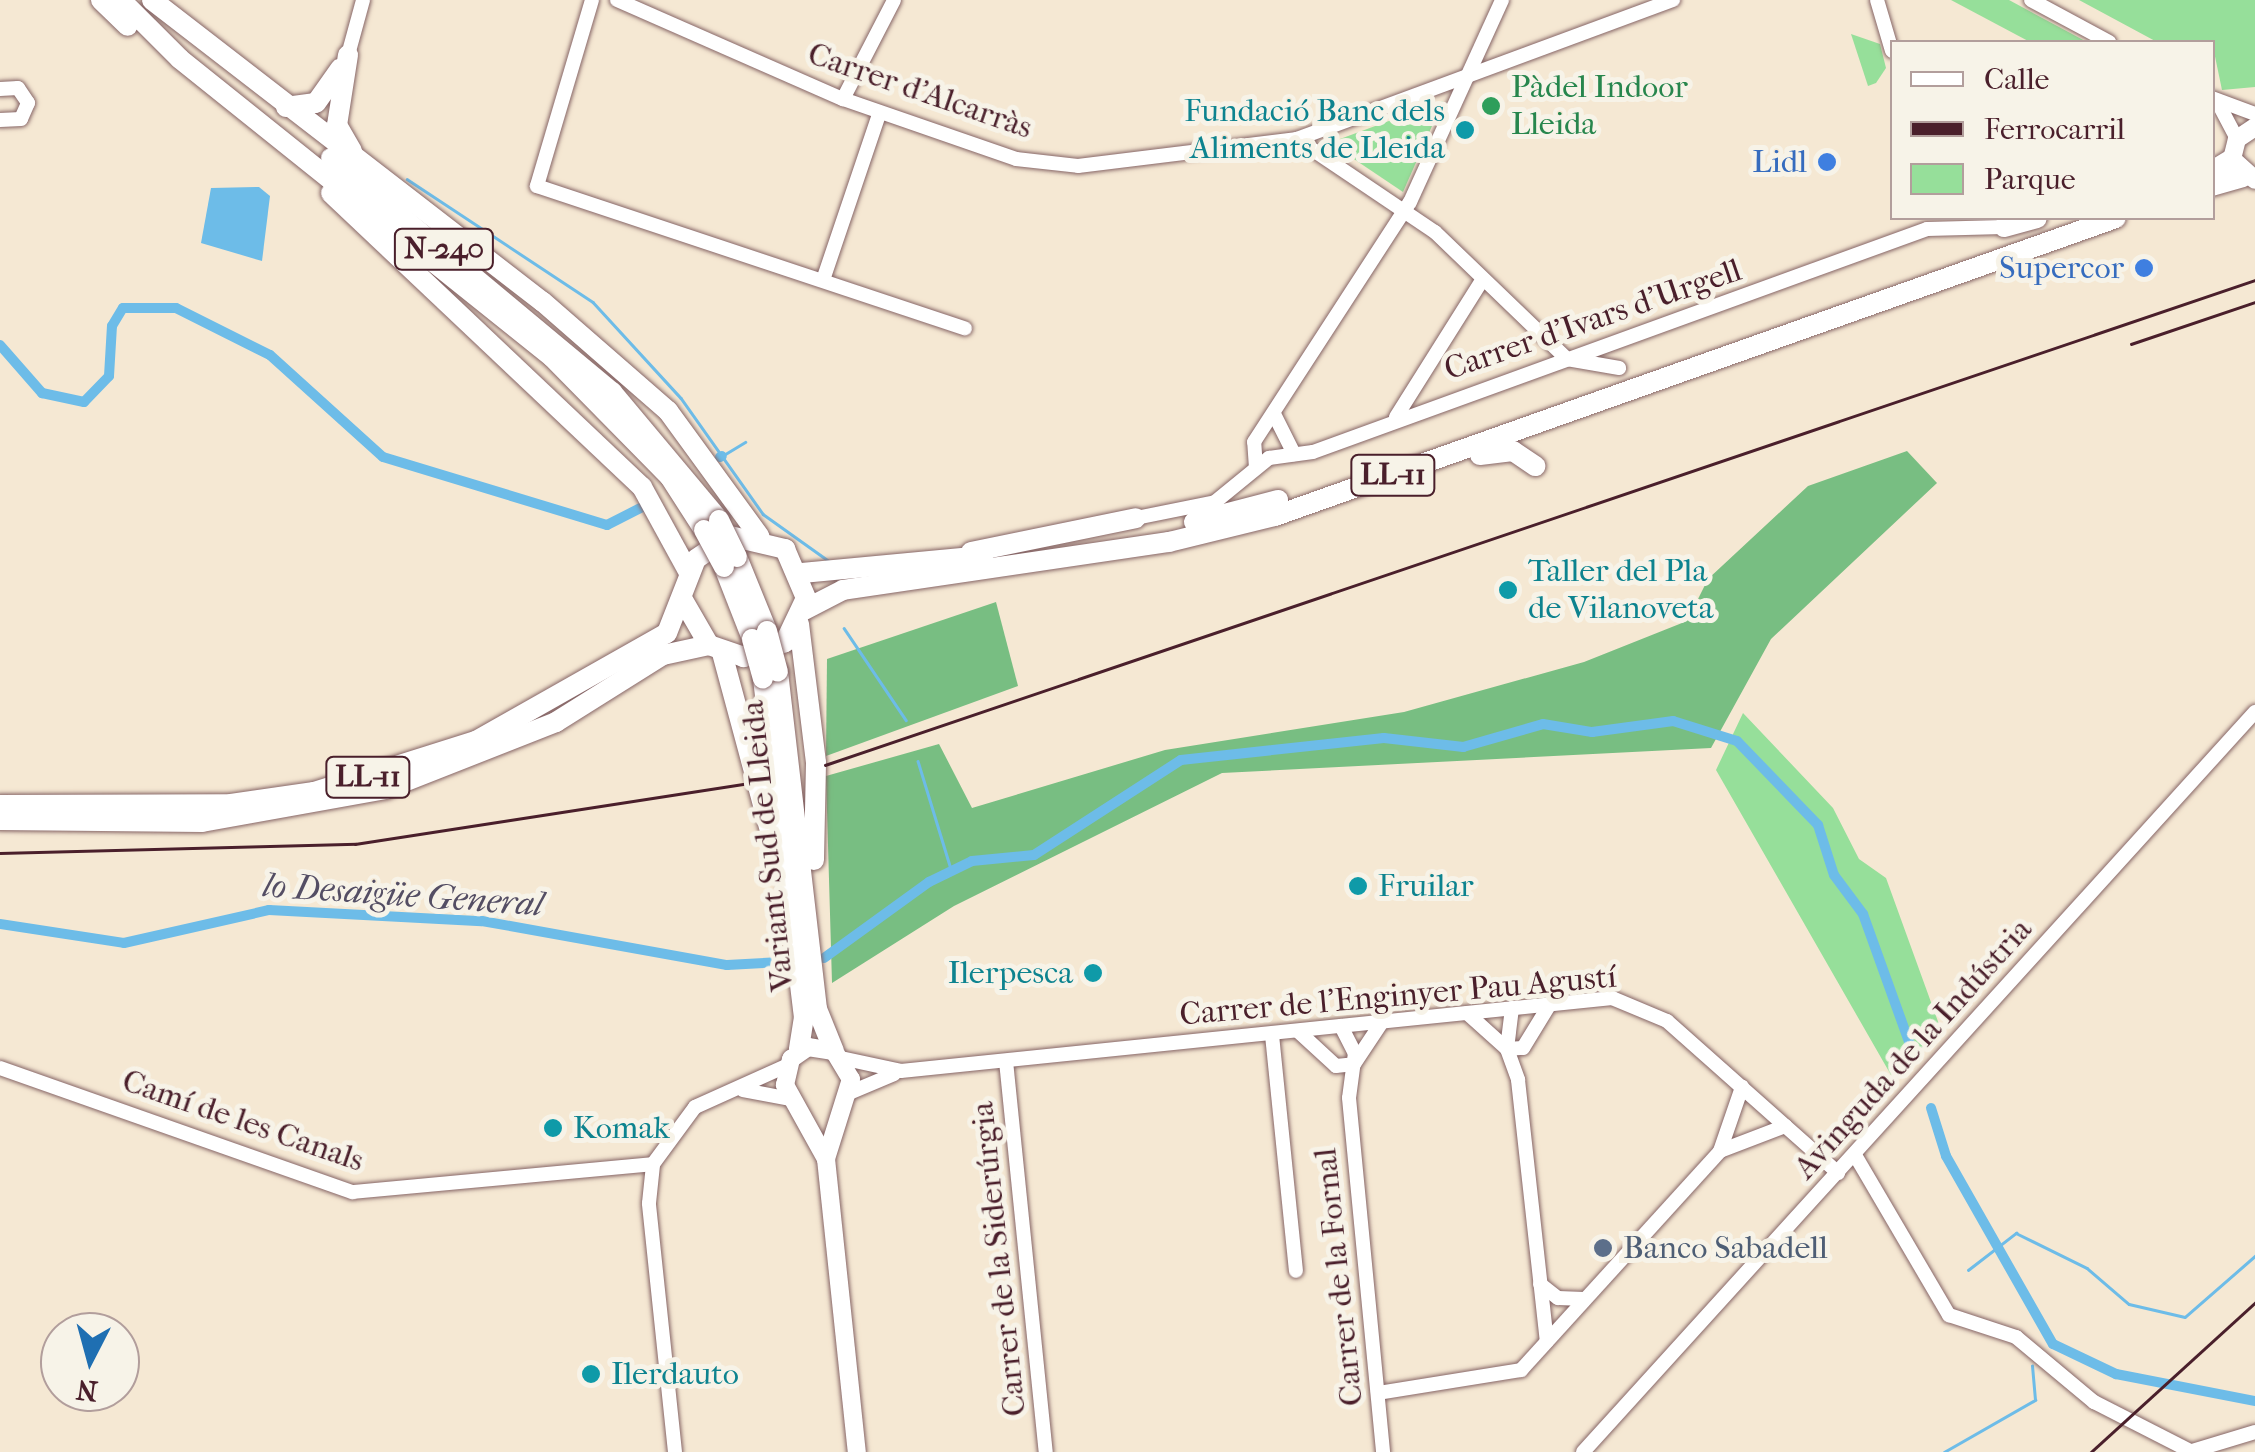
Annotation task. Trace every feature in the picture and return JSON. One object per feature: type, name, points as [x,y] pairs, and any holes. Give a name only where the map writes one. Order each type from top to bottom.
[{"type":"highway","points":[[101,0],[164,61],[263,132]]},
{"type":"highway","name":"N-240","points":[[121,0],[180,59],[447,295],[642,488],[688,571]]},
{"type":"highway","name":"N-240","points":[[149,0],[559,343],[671,453],[711,525]]},
{"type":"highway","name":"N-240","points":[[149,0],[378,177],[668,411],[758,536]]},
{"type":"highway","points":[[286,106],[316,104],[348,54]]},
{"type":"highway","points":[[348,54],[337,126],[378,177]]},
{"type":"highway","name":"N-240","points":[[180,59],[552,357],[670,477],[711,525]]},
{"type":"highway","points":[[2215,170],[2242,163]]},
{"type":"highway","points":[[2215,184],[2242,163]]},
{"type":"highway","points":[[2004,228],[2030,220]]},
{"type":"highway","name":"LL-11","points":[[802,574],[920,563],[1161,530],[1272,502],[2067,220]]},
{"type":"highway","name":"LL-11","points":[[0,820],[202,822],[386,790],[556,722],[664,654],[715,649],[766,653],[802,617],[843,590],[1227,529],[1610,400],[2110,220]]},
{"type":"highway","points":[[1424,464],[1502,450],[1535,466],[1542,438],[1610,400]]},
{"type":"highway","points":[[920,563],[1136,518]]},
{"type":"highway","name":"Variant Sud de Lleida","points":[[711,525],[760,635],[771,675],[803,953],[794,1057]]},
{"type":"highway","points":[[688,571],[717,541],[758,536],[802,574],[802,617]]},
{"type":"highway","name":"LL-11","points":[[0,805],[184,809],[397,770],[476,741],[624,664],[667,632],[683,600],[688,571]]},
{"type":"highway","points":[[683,600],[715,649]]},
{"type":"highway","name":"N-240","points":[[802,617],[816,762],[803,953]]},
{"type":"highway","name":"N-240","points":[[715,649],[754,749],[803,953]]},
{"type":"highway","name":"Variant Sud de Lleida","points":[[771,675],[775,768],[803,953],[819,1022],[838,1054]]},
{"type":"main road","points":[[2242,163],[2255,127]]},
{"type":"main road","points":[[826,1159],[795,1103],[794,1057],[838,1054],[844,1098],[826,1159],[856,1452]]},
{"type":"main road","points":[[795,1103],[844,1098]]},
{"type":"street","points":[[348,54],[363,0]]},
{"type":"street","points":[[592,0],[533,182],[965,328]]},
{"type":"street","name":"Carrer d'Alcarràs","points":[[617,0],[843,99],[1016,158],[1078,166],[1297,140],[1673,0]]},
{"type":"street","points":[[843,99],[894,0]]},
{"type":"street","points":[[1256,468],[1254,442],[1405,210],[1502,0]]},
{"type":"street","points":[[1877,0],[1890,43]]},
{"type":"street","points":[[2031,0],[2105,40]]},
{"type":"street","points":[[0,89],[18,88],[28,103],[16,122],[0,120]]},
{"type":"street","points":[[2215,99],[2255,114]]},
{"type":"street","points":[[2215,101],[2242,163]]},
{"type":"street","points":[[823,280],[880,112]]},
{"type":"street","points":[[1297,140],[1405,210],[1567,359],[1619,368]]},
{"type":"street","points":[[1958,220],[1969,225]]},
{"type":"street","name":"Carrer d'Ivars d'Urgell","points":[[1136,518],[1215,502],[1256,468],[1567,359],[1933,223],[2004,228]]},
{"type":"street","points":[[1395,418],[1483,279]]},
{"type":"street","points":[[1274,414],[1294,454]]},
{"type":"street","name":"Avinguda de la Indústria","points":[[1583,1452],[1614,1425],[2255,712]]},
{"type":"street","name":"Carrer de l'Enginyer Pau Agustí","points":[[844,1098],[901,1072],[1550,1004],[1636,1003],[1742,1087],[1838,1173]]},
{"type":"street","points":[[1518,1080],[1523,1048],[1550,1004]]},
{"type":"street","points":[[1512,1008],[1523,1048]]},
{"type":"street","points":[[1506,1048],[1512,1008]]},
{"type":"street","points":[[1466,1012],[1506,1048],[1518,1080],[1546,1340]]},
{"type":"street","name":"Carrer de la Fornal","points":[[1382,1022],[1354,1064],[1349,1098],[1383,1452]]},
{"type":"street","name":"Carrer de la Fornal","points":[[1341,1026],[1354,1064]]},
{"type":"street","name":"Carrer de la Fornal","points":[[1336,1066],[1341,1026]]},
{"type":"street","name":"Carrer de la Fornal","points":[[1298,1032],[1336,1066],[1349,1098]]},
{"type":"street","points":[[1272,1035],[1296,1271]]},
{"type":"street","points":[[1506,1048],[1523,1048]]},
{"type":"street","name":"Carrer de l'Enginyer Pau Agustí","points":[[838,1054],[901,1072]]},
{"type":"street","points":[[675,1452],[649,1203],[654,1164],[682,1119],[727,1090],[794,1057]]},
{"type":"street","name":"Carrer de la Siderúrgia","points":[[1006,1061],[1046,1452]]},
{"type":"street","points":[[1336,1066],[1354,1064]]},
{"type":"street","name":"Camí de les Canals","points":[[0,1068],[353,1192],[654,1164]]},
{"type":"street","points":[[1720,1151],[1736,1114],[1742,1087]]},
{"type":"street","points":[[727,1090],[795,1103]]},
{"type":"street","points":[[1736,1114],[1759,1102]]},
{"type":"street","points":[[1751,1133],[1759,1102]]},
{"type":"street","points":[[1378,1393],[1510,1376],[1720,1151],[1751,1133],[1785,1126]]},
{"type":"street","points":[[1854,1155],[1948,1314],[2016,1337],[2094,1402],[2189,1451],[2255,1432]]},
{"type":"street","points":[[1539,1283],[1558,1298],[1584,1299]]},
{"type":"street","name":"Avinguda de la Indústria","points":[[1600,1452],[1614,1425]]},
{"type":"green space","points":[[1951,0],[2009,0],[2083,40],[2026,40]]},
{"type":"green space","points":[[2079,0],[2255,0],[2255,87],[2222,90],[2215,40],[2153,40]]},
{"type":"green space","points":[[1851,34],[1880,44],[1886,68],[1876,83],[1868,86]]},
{"type":"green space","points":[[1443,101],[1403,192],[1336,147],[1340,139]]},
{"type":"green space","points":[[1907,451],[1937,483],[1771,639],[1711,748],[1222,773],[954,906],[832,983],[826,776],[939,744],[972,808],[1165,750],[1404,712],[1584,662],[1687,621],[1708,579],[1808,486]]},
{"type":"green space","points":[[996,602],[1018,686],[826,756],[827,659]]},
{"type":"green space","points":[[1743,713],[1833,808],[1859,859],[1886,878],[1940,1027],[1895,1082],[1716,770]]},
{"type":"water","points":[[259,187],[270,196],[262,261],[201,243],[211,188]]},
{"type":"waterway","points":[[407,179],[593,302],[681,398],[763,514],[829,561]]},
{"type":"waterway","points":[[0,345],[42,393],[84,402],[109,376],[112,326],[123,308],[176,308],[270,355],[383,457],[607,525],[641,508]]},
{"type":"waterway","points":[[722,456],[745,442]]},
{"type":"waterway","points":[[844,628],[906,720]]},
{"type":"waterway","points":[[824,958],[929,882],[972,861],[1034,855],[1181,760],[1384,738],[1463,747],[1543,724],[1592,732],[1673,721],[1737,741],[1818,825],[1834,875],[1863,914],[1914,1056]]},
{"type":"waterway","points":[[918,761],[952,872]]},
{"type":"waterway","name":"lo Desaigüe General","points":[[0,924],[124,943],[269,910],[482,921],[727,965],[781,962]]},
{"type":"waterway","points":[[1931,1108],[1946,1156],[2053,1344],[2116,1374],[2255,1401]]},
{"type":"waterway","points":[[1968,1270],[2016,1233],[2087,1268],[2129,1304],[2185,1317],[2255,1256]]},
{"type":"waterway","points":[[1944,1452],[2035,1400],[2032,1366]]},
{"type":"railway","points":[[825,765],[2255,280]]},
{"type":"railway","points":[[2131,344],[2255,302]]},
{"type":"railway","points":[[0,853],[355,844],[757,782]]},
{"type":"railway","points":[[2091,1452],[2255,1303]]},
{"type":"place","name":"Pàdel Indoor Lleida","points":[[1491,106]]},
{"type":"place","name":"Fundació Banc dels Aliments de Lleida","points":[[1465,130]]},
{"type":"place","name":"Lidl","points":[[1827,162]]},
{"type":"place","name":"Supercor","points":[[2144,268]]},
{"type":"place","name":"Taller del Pla de Vilanoveta","points":[[1508,590]]},
{"type":"place","name":"Fruilar","points":[[1358,886]]},
{"type":"place","name":"Ilerpesca","points":[[1093,973]]},
{"type":"place","name":"Komak","points":[[553,1128]]},
{"type":"place","name":"Banco Sabadell","points":[[1603,1248]]},
{"type":"place","name":"Ilerdauto","points":[[591,1374]]}]
